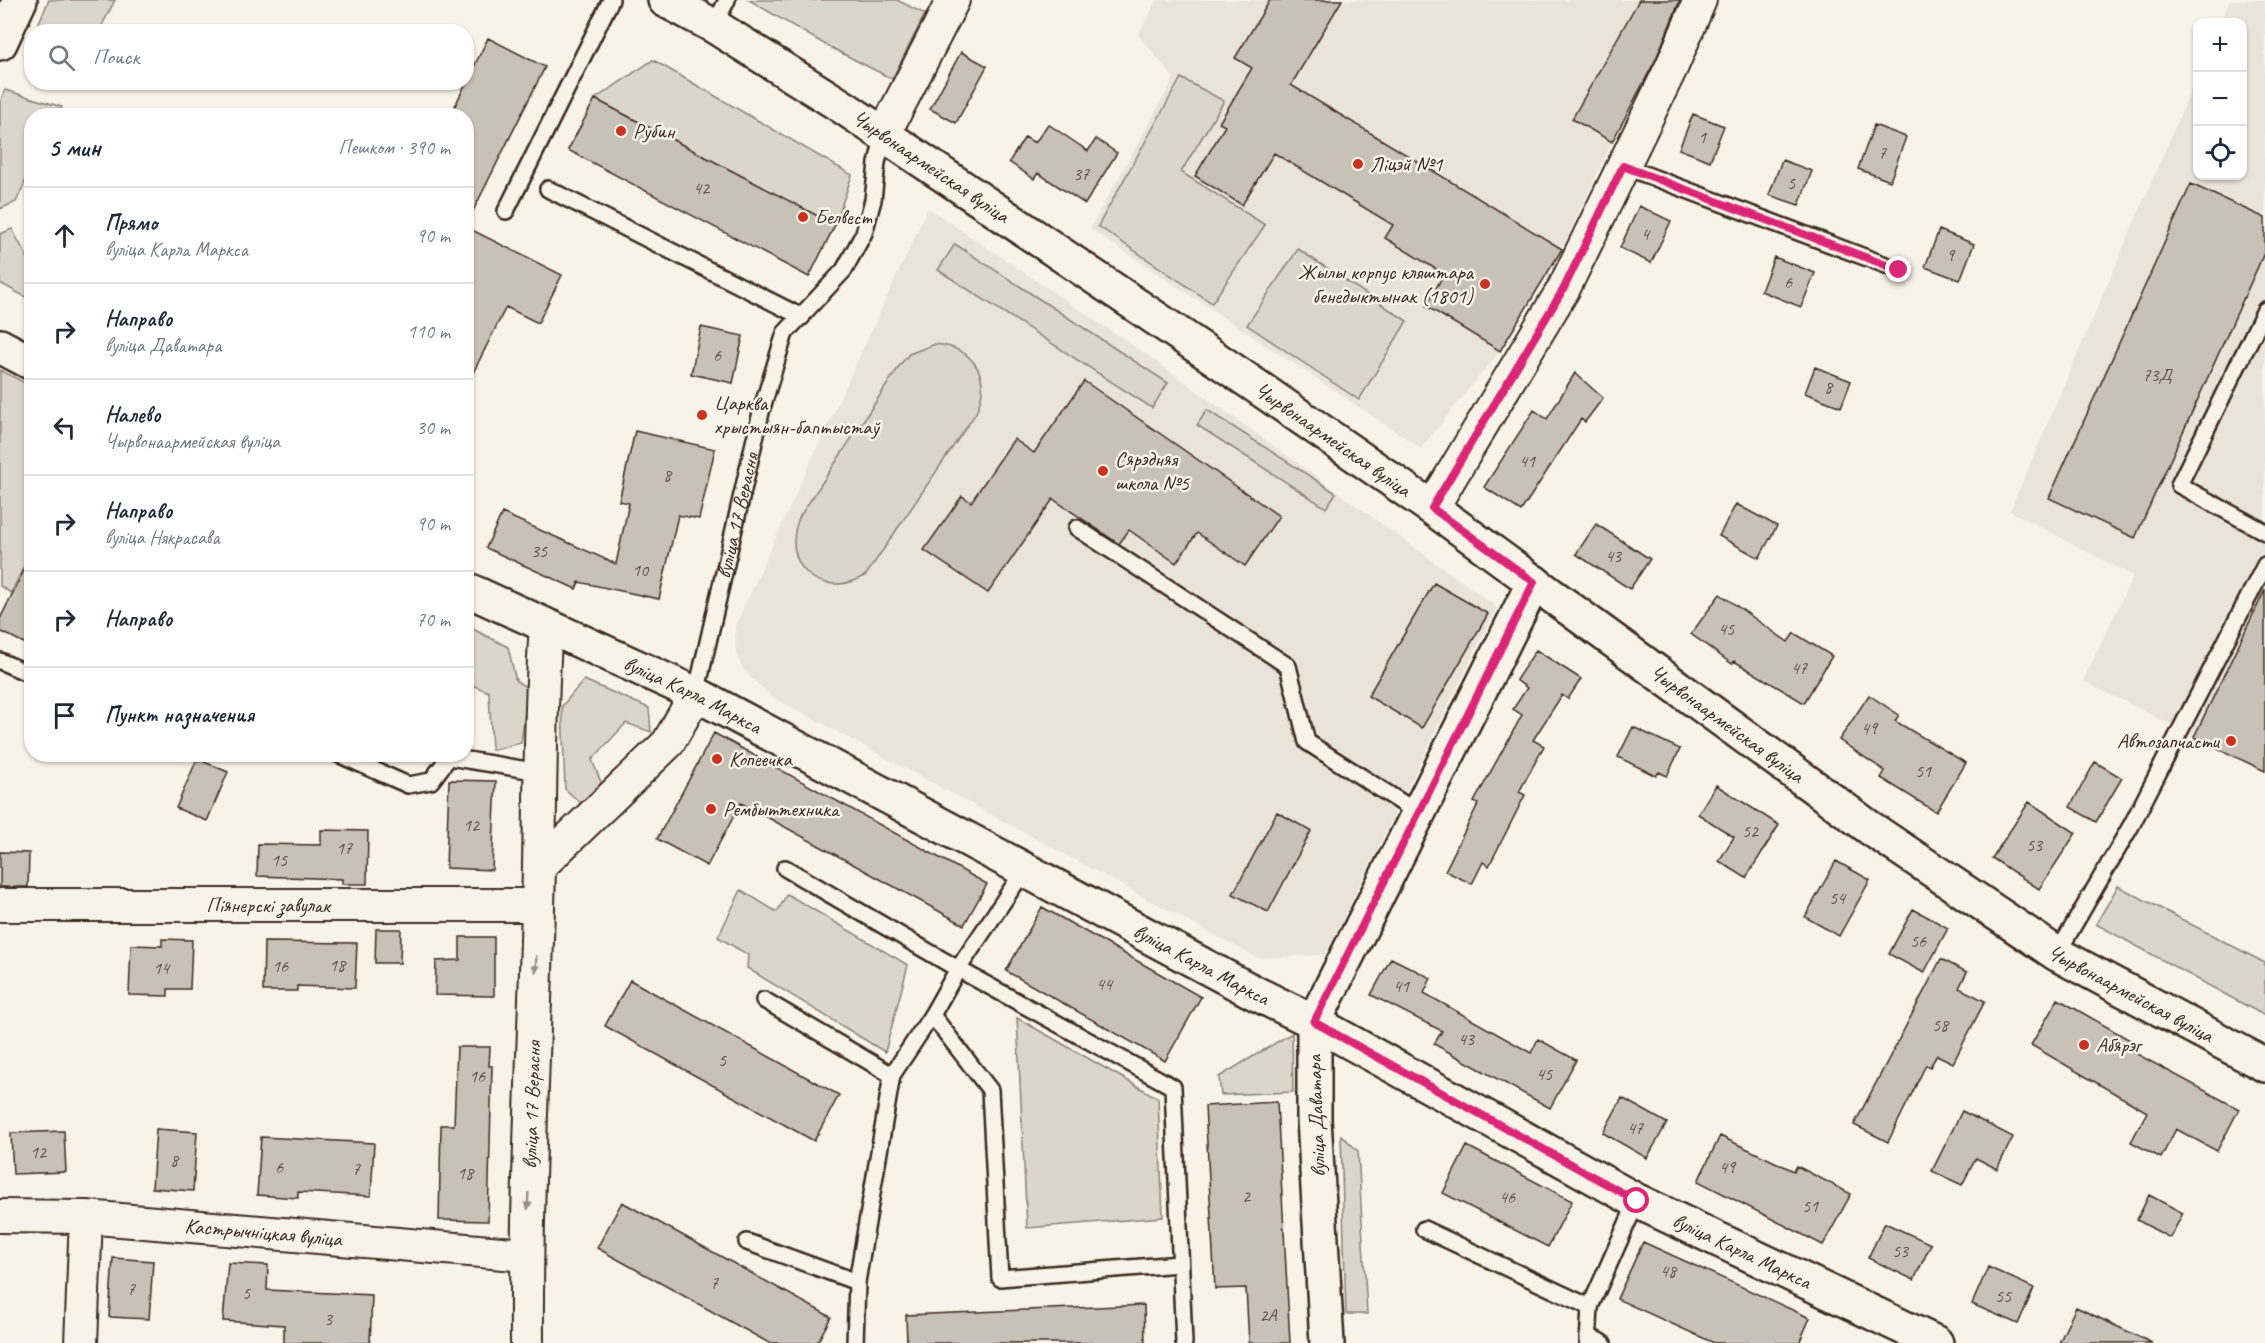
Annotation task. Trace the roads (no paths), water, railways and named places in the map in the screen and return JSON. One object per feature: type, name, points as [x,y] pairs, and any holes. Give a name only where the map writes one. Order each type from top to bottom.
[{"type":"street","points":[[0,43],[20,0]]},
{"type":"street","name":"Чырвонаармейская вуліца","points":[[665,0],[721,13],[884,134],[1432,508],[1869,828],[2058,954],[2265,1065]]},
{"type":"street","points":[[884,134],[953,0]]},
{"type":"street","points":[[1432,508],[1564,288],[1672,66],[1700,0]]},
{"type":"street","points":[[0,346],[24,359]]},
{"type":"street","name":"вуліца Даватара","points":[[1326,1343],[1314,1119],[1314,1022],[1534,582]]},
{"type":"street","name":"вуліца Карла Маркса","points":[[474,593],[696,694],[1254,993],[1314,1022],[1637,1201],[1936,1343]]},
{"type":"street","name":"вуліца 17 Верасня","points":[[527,1343],[526,1255],[546,626]]},
{"type":"street","name":"вуліца 17 Верасня","points":[[539,867],[668,743],[696,694]]},
{"type":"street","name":"Піянерскі завулак","points":[[0,905],[538,905]]},
{"type":"street","name":"Кастрычніцкая вуліца","points":[[0,1216],[86,1216],[526,1255]]},
{"type":"street","points":[[81,1343],[86,1216]]},
{"type":"lane","points":[[506,210],[611,0]]},
{"type":"lane","name":"вуліца 17 Верасня","points":[[696,694],[762,408],[785,333],[844,270],[864,233],[873,200],[877,163],[884,134]]},
{"type":"lane","points":[[1623,166],[1899,270]]},
{"type":"lane","points":[[548,189],[802,317]]},
{"type":"lane","points":[[2265,310],[2180,485],[2265,532]]},
{"type":"lane","points":[[1077,528],[1288,666],[1307,742],[1418,813]]},
{"type":"lane","points":[[2058,954],[2133,824],[2265,565]]},
{"type":"lane","points":[[0,661],[24,672]]},
{"type":"lane","points":[[474,761],[540,772]]},
{"type":"lane","points":[[356,762],[408,785],[431,781],[445,762]]},
{"type":"lane","points":[[785,868],[957,969],[1173,1087],[1185,1343]]},
{"type":"lane","points":[[855,1343],[857,1281],[892,1075],[932,1015],[957,969],[1025,869]]},
{"type":"lane","points":[[764,1000],[892,1075]]},
{"type":"lane","points":[[932,1015],[990,1090],[1000,1278],[1180,1264]]},
{"type":"lane","points":[[1603,1343],[1588,1339],[1590,1307],[1637,1201]]},
{"type":"lane","points":[[1424,1229],[1590,1307]]},
{"type":"lane","points":[[747,1242],[857,1281]]},
{"type":"place","name":"Рубин","points":[[621,131]]},
{"type":"place","name":"Ліцэй №1","points":[[1358,164]]},
{"type":"place","name":"Белвест","points":[[803,217]]},
{"type":"place","name":"Жылы корпус кляштара бенедыктынак (1801)","points":[[1485,284]]},
{"type":"place","name":"Царква хрыстыян-баптыстаў","points":[[702,415]]},
{"type":"place","name":"Сярэдняя школа №5","points":[[1103,471]]},
{"type":"place","name":"Автозапчасти","points":[[2231,741]]},
{"type":"place","name":"Копеечка","points":[[717,759]]},
{"type":"place","name":"Рембыттехника","points":[[711,809]]},
{"type":"place","name":"Абярэг","points":[[2084,1045]]}]
